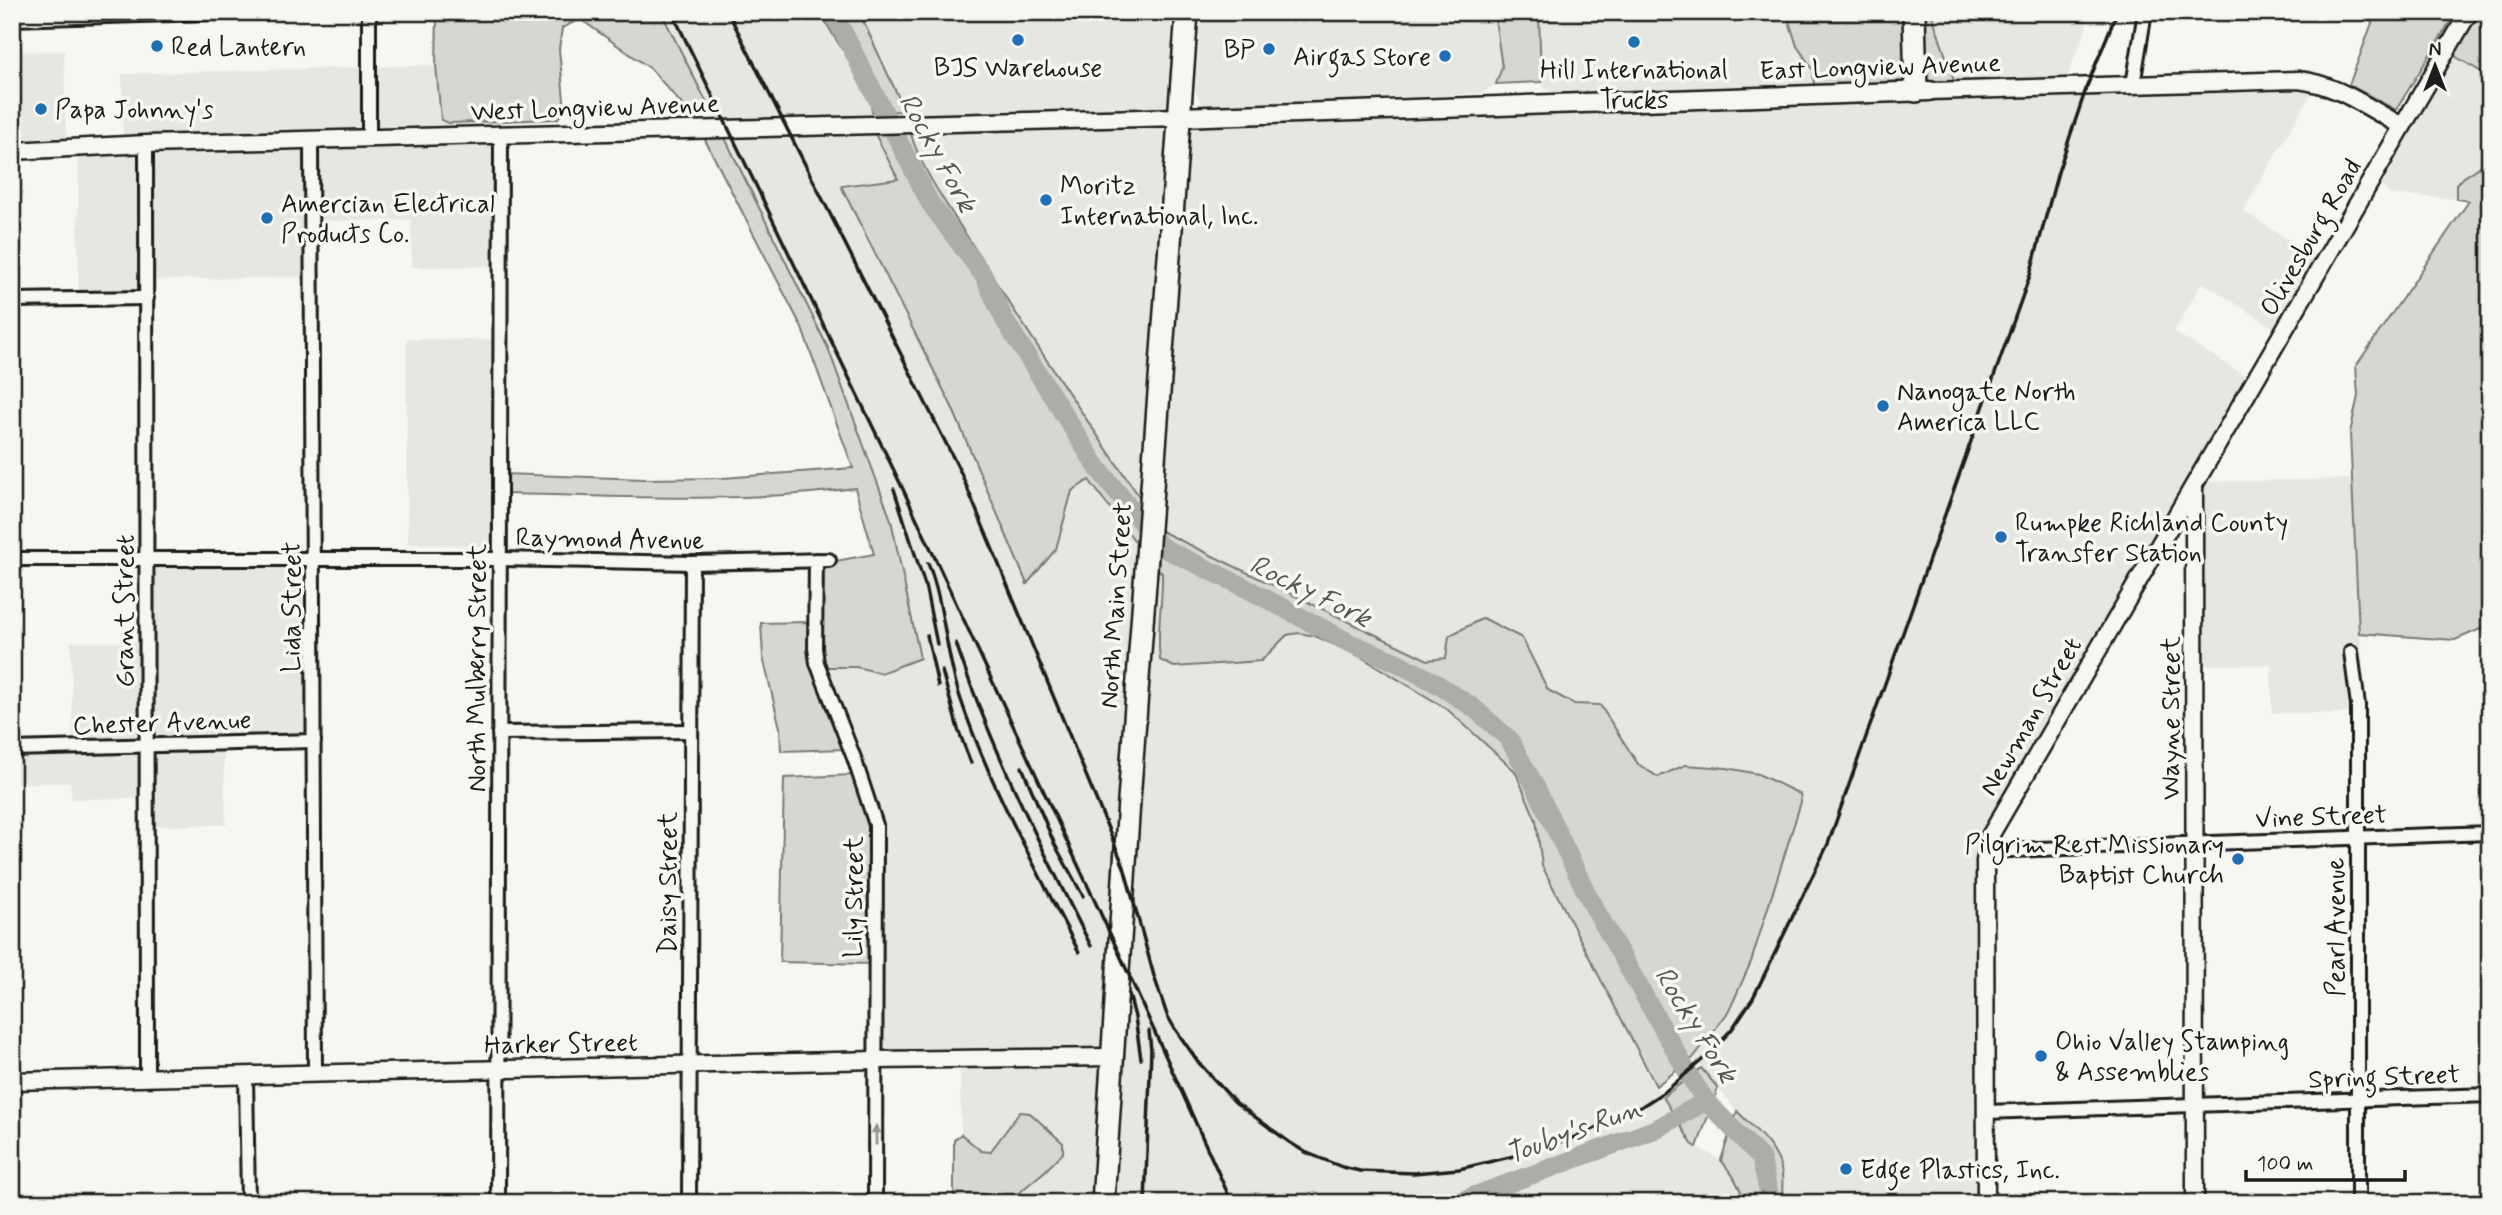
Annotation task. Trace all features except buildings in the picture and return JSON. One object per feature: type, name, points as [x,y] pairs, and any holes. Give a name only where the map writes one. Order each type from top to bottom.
[{"type":"highway","name":"North Main Street","points":[[1103,1203],[1187,12]]},
{"type":"highway","points":[[1914,12],[1922,91]]},
{"type":"highway","points":[[1922,91],[1927,12]]},
{"type":"main road","name":"East Longview Avenue","points":[[1180,117],[1922,91]]},
{"type":"street","points":[[12,19],[236,12]]},
{"type":"street","points":[[369,12],[369,138]]},
{"type":"street","points":[[2133,85],[2145,12]]},
{"type":"street","name":"Olivesburg Road","points":[[2194,486],[2469,12]]},
{"type":"street","name":"East Longview Avenue","points":[[1922,91],[2281,79],[2312,81],[2336,89],[2402,126]]},
{"type":"street","name":"West Longview Avenue","points":[[12,151],[311,139],[1180,117]]},
{"type":"street","name":"North Mulberry Street","points":[[498,1203],[501,134]]},
{"type":"street","name":"Lida Street","points":[[311,139],[316,1074]]},
{"type":"street","name":"Grant Street","points":[[146,144],[148,1078]]},
{"type":"street","points":[[12,300],[147,298]]},
{"type":"street","name":"Wayne Street","points":[[2194,486],[2195,1203]]},
{"type":"street","name":"Newman Street","points":[[1986,1203],[1986,851],[1990,836],[2194,486]]},
{"type":"street","name":"Raymond Avenue","points":[[12,559],[499,559],[692,563],[823,560]]},
{"type":"street","name":"Lily Street","points":[[823,560],[817,663],[854,758],[876,825],[875,1203]]},
{"type":"street","name":"Daisy Street","points":[[689,1203],[692,563]]},
{"type":"street","name":"Pearl Avenue","points":[[2351,652],[2358,705],[2358,1203]]},
{"type":"street","points":[[499,733],[690,731]]},
{"type":"street","name":"Chester Avenue","points":[[12,749],[314,741]]},
{"type":"street","name":"Vine Street","points":[[1986,851],[2490,833]]},
{"type":"street","name":"Harker Street","points":[[12,1081],[876,1060],[1112,1057]]},
{"type":"street","points":[[246,1075],[248,1203]]},
{"type":"street","name":"Spring Street","points":[[1986,1112],[2490,1095]]},
{"type":"shaded area","points":[[437,12],[661,12],[712,113],[691,115],[651,69],[580,19],[562,28],[559,49],[565,110],[557,119],[449,123],[441,120],[436,65]]},
{"type":"shaded area","points":[[661,12],[821,12],[827,28],[871,102],[872,128],[899,179],[842,187],[952,407],[1027,584],[1056,549],[1072,491],[1089,480],[1162,573],[1163,593],[1157,643],[1174,667],[1261,661],[1287,635],[1299,633],[1315,636],[1361,657],[1448,709],[1515,771],[1536,820],[1542,866],[1648,1074],[1692,1144],[1721,1160],[1747,1203],[1007,1203],[1062,1153],[1062,1143],[1030,1113],[990,1152],[981,1151],[961,1134],[960,1067],[871,1069],[869,816],[852,775],[846,749],[812,667],[856,667],[881,673],[920,657],[891,520],[828,348]]},
{"type":"shaded area","points":[[821,12],[859,12],[905,111],[872,112],[865,88]]},
{"type":"shaded area","points":[[859,12],[1172,12],[1168,126],[1956,98],[1954,81],[1931,12],[2092,12],[2061,93],[2293,86],[2313,90],[2243,211],[2319,259],[2277,330],[2202,282],[2174,332],[2249,378],[2159,523],[1982,837],[1978,851],[1978,1203],[1782,1203],[1782,1173],[1769,1144],[1737,1111],[1693,1058],[1729,1011],[1751,962],[1801,802],[1800,794],[1685,765],[1658,777],[1638,764],[1600,705],[1574,704],[1548,690],[1522,638],[1446,658],[1428,660],[1159,530],[1141,499],[1046,362],[948,206],[911,140],[905,111]]},
{"type":"shaded area","points":[[1201,12],[1494,12],[1502,67],[1496,84],[1482,93],[1212,107],[1202,103],[1195,92]]},
{"type":"shaded area","points":[[1494,12],[1539,12],[1541,82],[1496,84],[1502,67]]},
{"type":"shaded area","points":[[1539,12],[1786,12],[1797,46],[1813,70],[1814,87],[1562,94],[1545,89],[1541,82]]},
{"type":"shaded area","points":[[1786,12],[1931,12],[1954,81],[1814,87],[1813,70],[1797,46]]},
{"type":"shaded area","points":[[2363,12],[2456,12],[2396,110],[2349,85],[2372,23]]},
{"type":"shaded area","points":[[2478,12],[2490,12],[2490,77],[2453,55]]},
{"type":"shaded area","points":[[64,51],[66,140],[12,143],[12,52]]},
{"type":"shaded area","points":[[2454,57],[2490,77],[2490,156],[2456,184],[2456,199],[2389,194],[2378,182]]},
{"type":"shaded area","points":[[436,65],[441,120],[449,123],[504,121],[503,266],[412,267],[411,220],[308,221],[308,277],[148,280],[147,297],[78,296],[78,139],[123,137],[122,74]]},
{"type":"shaded area","points":[[910,127],[918,154],[945,203],[1141,499],[1137,544],[1089,480],[1072,491],[1056,549],[1027,584],[952,407],[841,186],[898,179],[872,128]]},
{"type":"shaded area","points":[[721,130],[828,348],[891,520],[920,658],[881,673],[856,667],[823,667],[819,564],[874,554],[855,488],[724,497],[505,494],[505,474],[644,479],[723,478],[853,468],[801,326],[701,132]]},
{"type":"shaded area","points":[[2490,156],[2490,625],[2455,640],[2359,633],[2350,433],[2358,396],[2356,366],[2469,201],[2456,199],[2456,184]]},
{"type":"shaded area","points":[[406,339],[501,340],[495,536],[491,543],[482,546],[408,544]]},
{"type":"shaded area","points":[[2353,479],[2364,713],[2272,713],[2271,665],[2202,665],[2200,487],[2202,482]]},
{"type":"shaded area","points":[[1159,530],[1428,660],[1446,658],[1449,636],[1483,618],[1522,638],[1548,690],[1574,704],[1600,705],[1638,764],[1658,777],[1685,765],[1727,768],[1758,774],[1800,794],[1801,802],[1751,962],[1729,1011],[1693,1058],[1656,1086],[1542,866],[1536,820],[1515,771],[1447,709],[1361,657],[1315,636],[1299,633],[1287,635],[1261,661],[1174,667],[1160,660],[1162,573],[1155,566]]},
{"type":"shaded area","points":[[152,565],[306,565],[305,734],[223,736],[226,825],[151,826],[149,798],[72,799],[70,782],[12,784],[12,757],[73,755],[71,642],[153,642]]},
{"type":"shaded area","points":[[808,622],[812,667],[846,749],[781,751],[780,728],[763,657],[761,623]]},
{"type":"shaded area","points":[[852,775],[869,816],[873,836],[872,964],[780,962],[784,778]]},
{"type":"shaded area","points":[[1701,1068],[1718,1088],[1697,1147],[1692,1144],[1663,1097]]},
{"type":"shaded area","points":[[1737,1111],[1765,1140],[1776,1156],[1782,1174],[1782,1203],[1747,1203],[1721,1160]]},
{"type":"shaded area","points":[[1020,1112],[1030,1113],[1063,1143],[1063,1153],[1007,1203],[954,1203],[954,1140],[961,1134],[981,1151],[990,1152]]},
{"type":"waterway","name":"Rocky Fork","points":[[833,12],[930,203],[984,276],[1005,321],[1097,467],[1161,547],[1350,643],[1394,661],[1434,682],[1474,708],[1509,739],[1534,784],[1591,902],[1692,1080],[1706,1101],[1761,1158],[1771,1203]]},
{"type":"waterway","name":"Touby's Run","points":[[1455,1203],[1656,1129],[1706,1101]]},
{"type":"railway","points":[[672,12],[901,485],[1232,1203]]},
{"type":"railway","points":[[728,12],[961,473],[1124,867],[1154,976],[1167,1015],[1175,1029],[1199,1063],[1235,1102],[1305,1152],[1360,1171],[1414,1173],[1459,1169],[1514,1156],[1575,1137],[1630,1114],[1667,1090],[1709,1054],[1732,1029],[1753,998],[1828,844],[2030,275],[2058,172],[2087,86],[2117,12]]},
{"type":"railway","points":[[894,489],[925,585],[937,644]]},
{"type":"railway","points":[[928,563],[938,596],[955,680],[972,730],[1015,827],[1079,952]]},
{"type":"railway","points":[[927,635],[938,686]]},
{"type":"railway","points":[[956,643],[1001,759],[1091,946]]},
{"type":"railway","points":[[942,671],[958,729],[971,763]]},
{"type":"railway","points":[[1022,767],[1055,845],[1083,896]]},
{"type":"railway","points":[[1129,994],[1141,1059]]},
{"type":"railway","points":[[1145,1203],[1151,1050],[1149,1031]]},
{"type":"place","name":"BJS Warehouse","points":[[1018,40]]},
{"type":"place","name":"Hill International Trucks","points":[[1634,42]]},
{"type":"place","name":"Red Lantern","points":[[157,46]]},
{"type":"place","name":"BP","points":[[1269,49]]},
{"type":"place","name":"Airgas Store","points":[[1445,56]]},
{"type":"place","name":"Papa Johnny's","points":[[41,109]]},
{"type":"place","name":"Moritz International, Inc.","points":[[1046,200]]},
{"type":"place","name":"Amercian Electrical Products Co.","points":[[267,218]]},
{"type":"place","name":"Nanogate North America LLC","points":[[1883,406]]},
{"type":"place","name":"Rumpke Richland County Transfer Station","points":[[2001,537]]},
{"type":"place","name":"Pilgrim Rest Missionary Baptist Church","points":[[2238,859]]},
{"type":"place","name":"Ohio Valley Stamping & Assemblies","points":[[2041,1056]]},
{"type":"place","name":"Edge Plastics, Inc.","points":[[1846,1169]]}]
